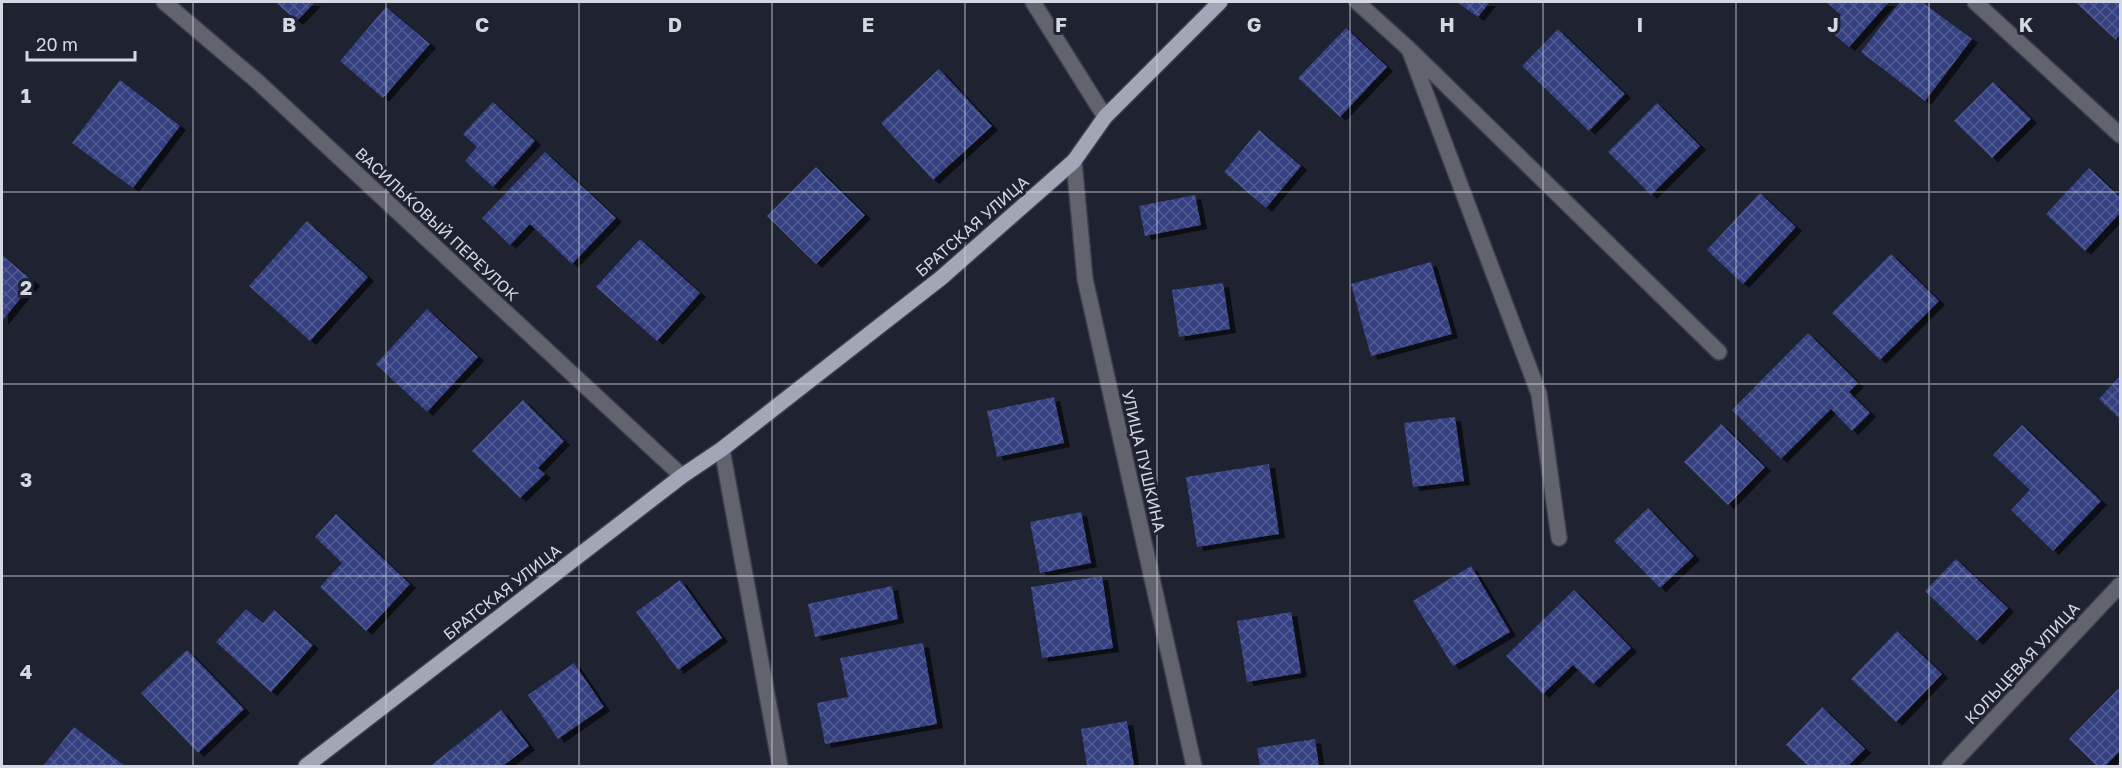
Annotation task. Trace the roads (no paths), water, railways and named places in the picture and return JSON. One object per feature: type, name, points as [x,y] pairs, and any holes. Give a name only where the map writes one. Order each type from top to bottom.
[{"type":"main road","name":"БРАТСКАЯ УЛИЦА","points":[[306,766],[682,476],[722,449],[941,278],[1074,161],[1105,117],[1220,2]]},
{"type":"street","name":"ВАСИЛЬКОВЫЙ ПЕРЕУЛОК","points":[[164,2],[267,90],[682,476]]},
{"type":"street","points":[[1033,2],[1105,117]]},
{"type":"street","points":[[1357,2],[1409,49],[1719,352]]},
{"type":"street","points":[[1975,2],[2121,135]]},
{"type":"street","points":[[1409,49],[1539,394],[1559,538]]},
{"type":"street","name":"УЛИЦА ПУШКИНА","points":[[1074,161],[1085,279],[1194,766]]},
{"type":"street","points":[[722,449],[780,766]]},
{"type":"street","name":"КОЛЬЦЕВАЯ УЛИЦА","points":[[1950,766],[2121,585]]}]
